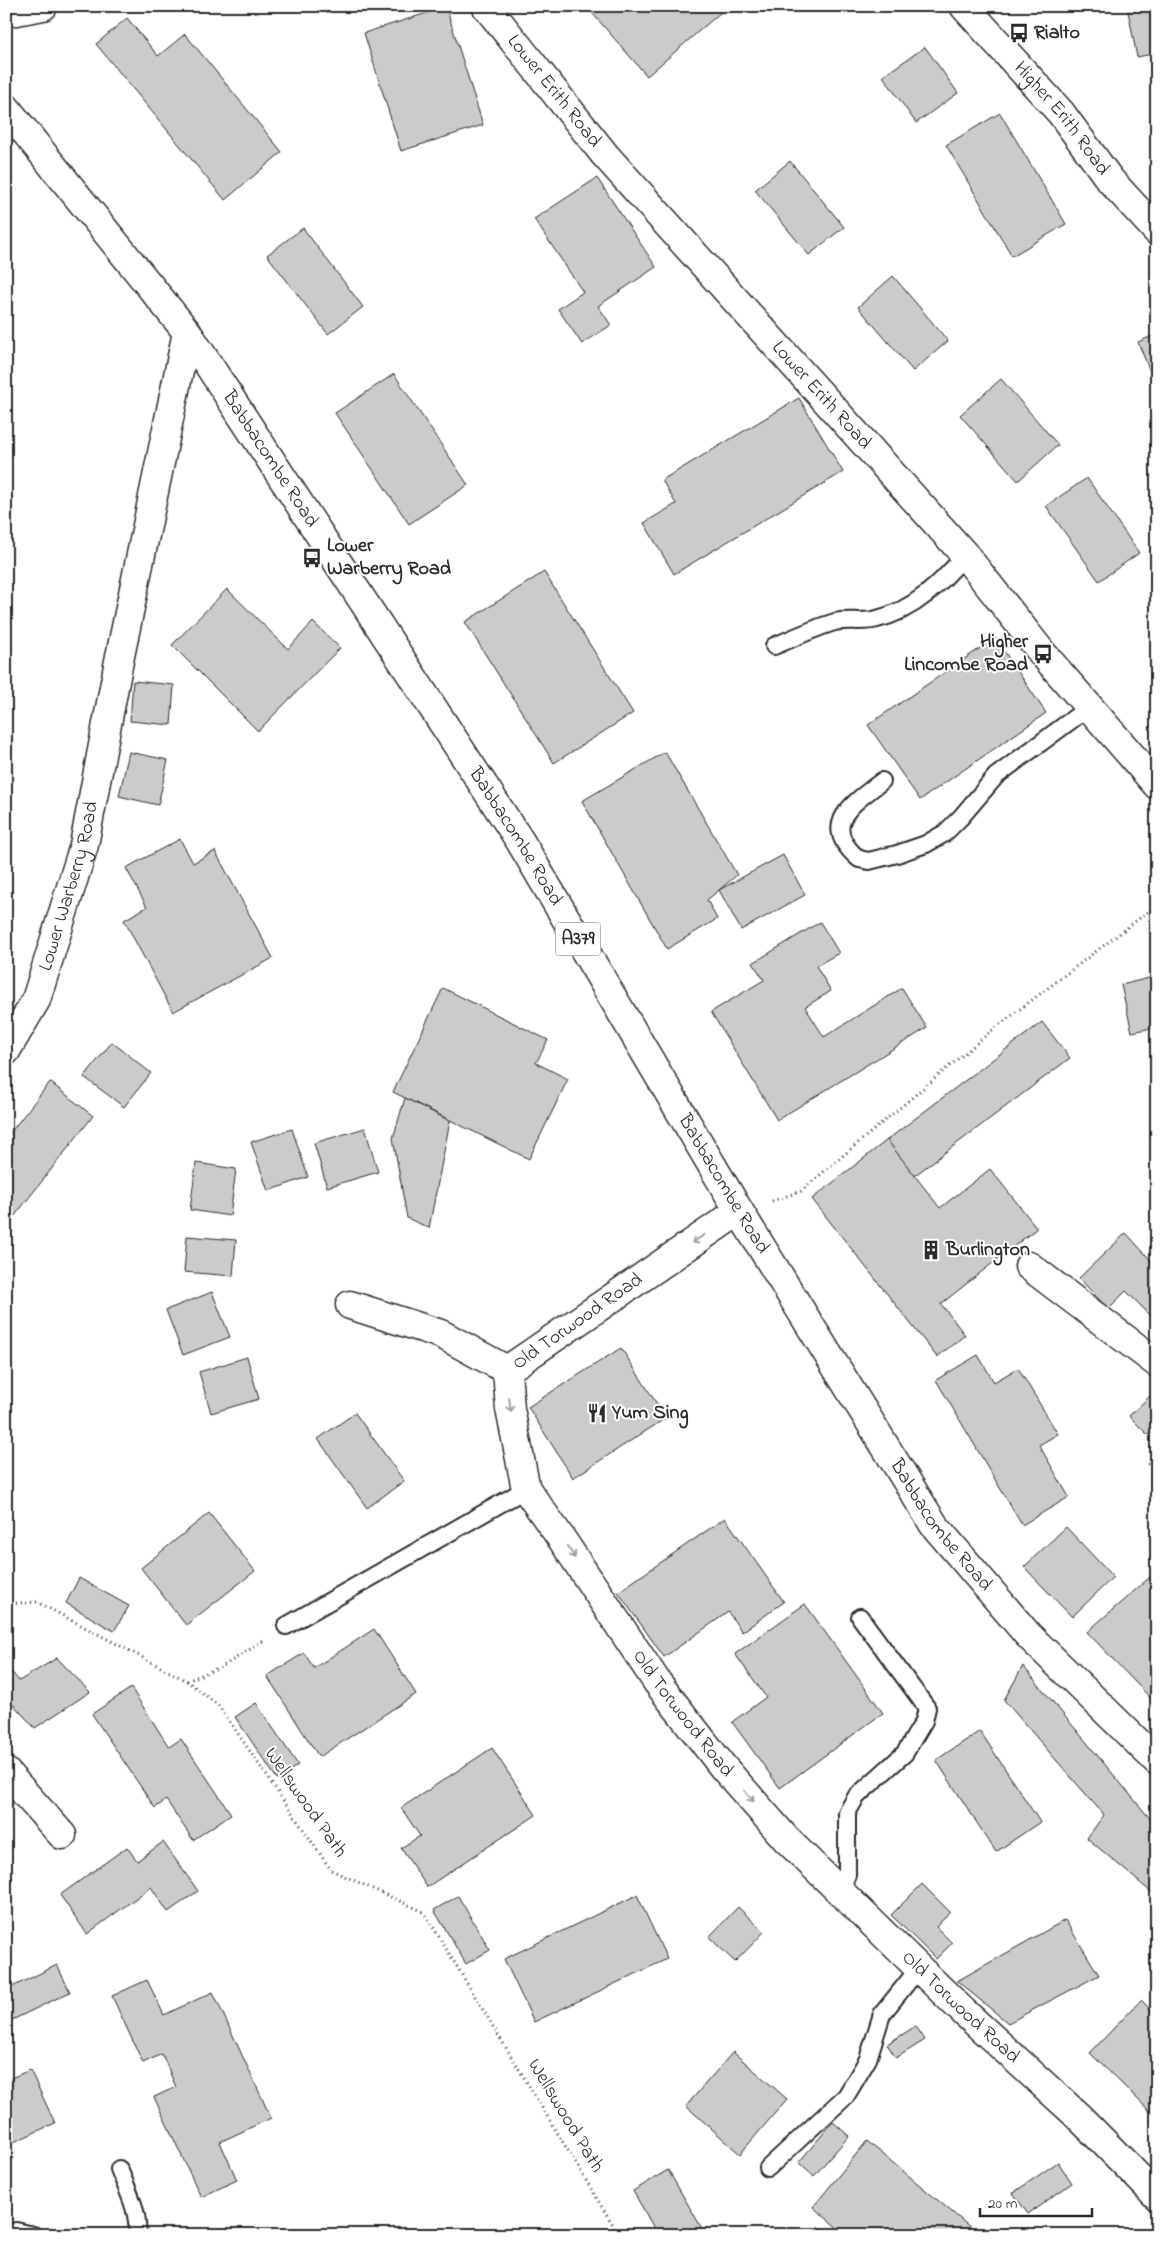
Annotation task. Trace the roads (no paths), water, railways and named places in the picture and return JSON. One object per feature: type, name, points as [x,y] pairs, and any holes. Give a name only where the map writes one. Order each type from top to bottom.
[{"type":"street","points":[[6,13],[43,6]]},
{"type":"street","name":"Lower Erith Road","points":[[486,6],[605,155],[965,554],[1042,654],[1157,785]]},
{"type":"street","name":"Higher Erith Road","points":[[964,6],[1061,113],[1110,180],[1157,231]]},
{"type":"street","name":"Babbacombe Road","points":[[6,108],[187,332],[520,841],[739,1211],[934,1525],[1028,1635],[1157,1761]]},
{"type":"street","name":"Lower Warberry Road","points":[[6,1051],[36,1000],[84,845],[118,666],[187,332]]},
{"type":"street","name":"Old Torwood Road","points":[[739,1211],[507,1370],[510,1409],[526,1489],[657,1682],[723,1767],[787,1840],[1078,2117],[1157,2196]]},
{"type":"street","points":[[1029,1266],[1157,1363]]},
{"type":"street","points":[[350,1305],[441,1334],[507,1370]]},
{"type":"street","points":[[6,1772],[62,1836]]},
{"type":"lane","points":[[774,646],[836,622],[876,620],[902,610],[924,597],[944,579],[965,554]]},
{"type":"lane","points":[[882,781],[848,808],[842,819],[840,832],[845,843],[859,860],[869,861],[897,854],[926,844],[945,834],[996,776],[1089,707]]},
{"type":"lane","points":[[286,1626],[526,1489]]},
{"type":"lane","points":[[840,1892],[847,1874],[847,1813],[856,1797],[905,1753],[924,1721],[927,1708],[860,1617]]},
{"type":"lane","points":[[768,2168],[846,2096],[868,2058],[882,2014],[920,1968]]},
{"type":"lane","points":[[119,2169],[132,2202],[138,2226],[137,2235]]},
{"type":"lane","points":[[6,2233],[16,2231],[33,2235]]},
{"type":"place","name":"Rialto","points":[[1019,33]]},
{"type":"place","name":"Lower Warberry Road","points":[[312,558]]},
{"type":"place","name":"Higher Lincombe Road","points":[[1043,654]]},
{"type":"place","name":"Burlington","points":[[931,1250]]},
{"type":"place","name":"Yum Sing","points":[[597,1413]]}]
